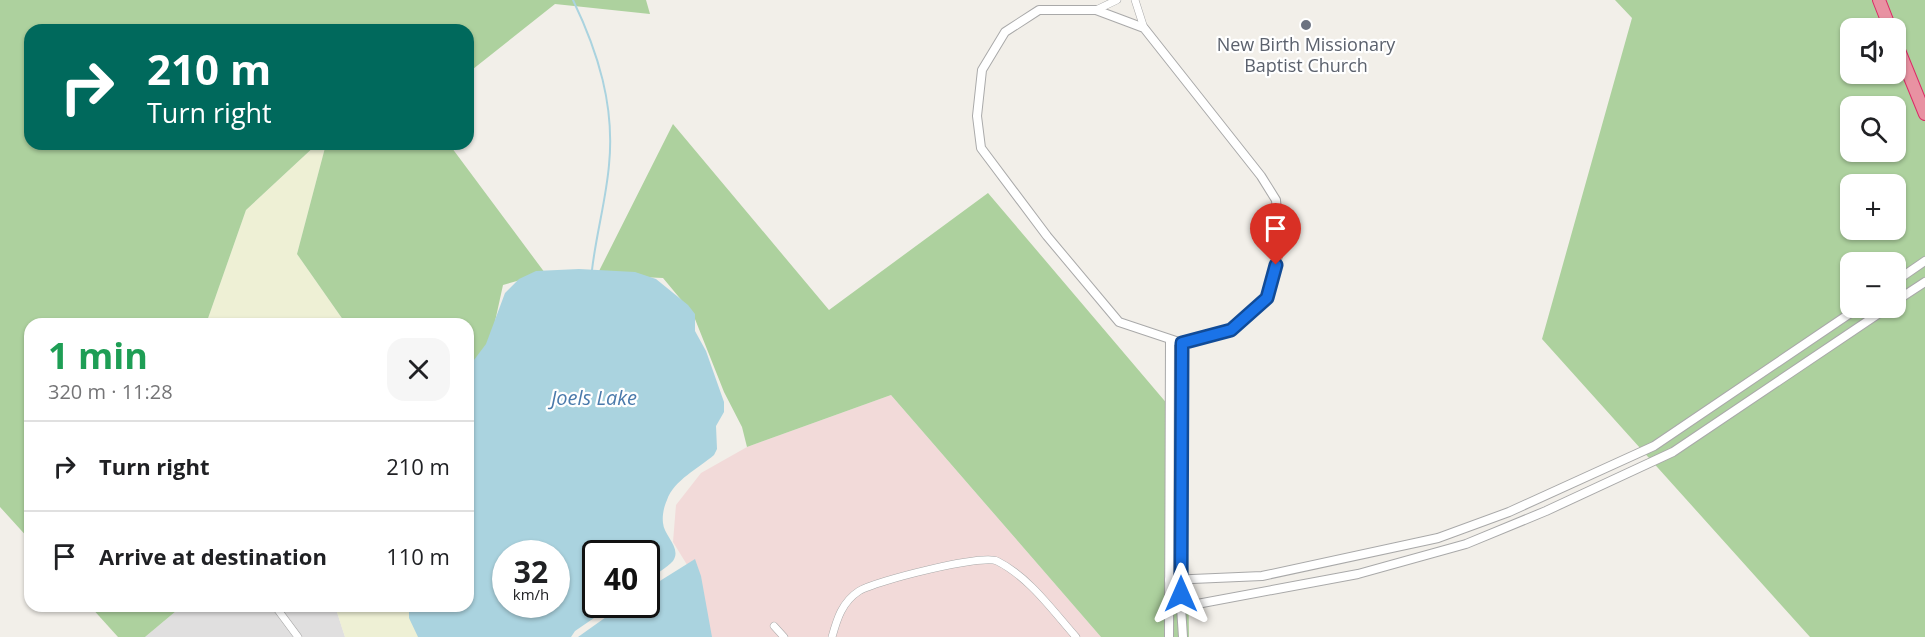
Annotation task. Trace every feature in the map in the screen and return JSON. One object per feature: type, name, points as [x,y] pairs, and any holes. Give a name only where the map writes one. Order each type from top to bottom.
[{"type":"highway","points":[[1880,0],[1886,18]]},
{"type":"highway","points":[[1906,66],[1925,114]]},
{"type":"street","points":[[1096,10],[1117,0]]},
{"type":"street","points":[[1135,0],[1144,28],[1261,176],[1276,200],[1280,248],[1267,298],[1231,330],[1182,343],[1119,322],[1047,236],[981,148],[976,116],[982,70],[1005,32],[1039,10],[1096,10],[1144,28]]},
{"type":"street","points":[[1906,274],[1925,261]]},
{"type":"street","points":[[1906,294],[1925,282]]},
{"type":"street","points":[[1169,580],[1262,576],[1438,538],[1509,512],[1654,446],[1843,318]]},
{"type":"street","points":[[1168,606],[1181,607],[1358,574],[1466,544],[1546,511],[1673,452],[1872,318]]},
{"type":"street","points":[[1169,637],[1170,340]]},
{"type":"street","points":[[1182,343],[1181,607],[1183,637]]},
{"type":"street","points":[[832,637],[839,610],[858,591],[876,584],[967,561],[994,560],[1017,574],[1077,637]]},
{"type":"street","points":[[279,612],[298,637]]},
{"type":"street","points":[[774,626],[784,637]]},
{"type":"shaded area","points":[[891,395],[1101,637],[708,637],[689,568],[673,542],[676,505],[701,473],[747,447]]},
{"type":"shaded area","points":[[175,612],[337,612],[345,637],[145,637]]},
{"type":"green space","points":[[0,0],[646,0],[650,14],[555,4],[474,68],[474,24],[24,24],[24,150],[311,150],[246,210],[208,318],[24,318],[24,533],[0,507]]},
{"type":"green space","points":[[1615,0],[1925,0],[1925,637],[1810,637],[1542,339],[1632,18]]},
{"type":"green space","points":[[673,124],[829,310],[988,193],[1186,426],[1189,637],[1101,637],[891,395],[747,447],[742,427],[724,392],[693,314],[663,278],[597,275]]},
{"type":"green space","points":[[311,150],[324,150],[297,254],[342,318],[208,318],[246,210]]},
{"type":"green space","points":[[324,150],[453,150],[545,273],[503,285],[489,349],[474,376],[474,318],[342,318],[297,254]]},
{"type":"green space","points":[[95,612],[175,612],[145,637],[118,637]]},
{"type":"green space","points":[[337,612],[423,612],[440,637],[345,637]]},
{"type":"water","name":"Joels Lake","points":[[579,269],[635,272],[656,279],[688,305],[695,314],[695,331],[706,351],[724,402],[724,412],[716,426],[717,449],[714,455],[675,486],[666,502],[663,523],[674,547],[675,556],[664,569],[660,572],[660,540],[582,540],[582,618],[594,618],[575,631],[571,637],[418,637],[409,618],[409,612],[474,612],[474,360],[486,344],[505,293],[519,279],[536,271]]},
{"type":"water","points":[[695,559],[701,576],[712,637],[578,637],[605,618],[660,618],[660,581]]},
{"type":"waterway","points":[[573,0],[590,39],[603,80],[609,122],[608,178],[592,270]]},
{"type":"place","name":"New Birth Missionary Baptist Church","points":[[1306,25]]},
{"type":"route","points":[[1181,594],[1182,343],[1231,330],[1267,298],[1276,265]]}]
